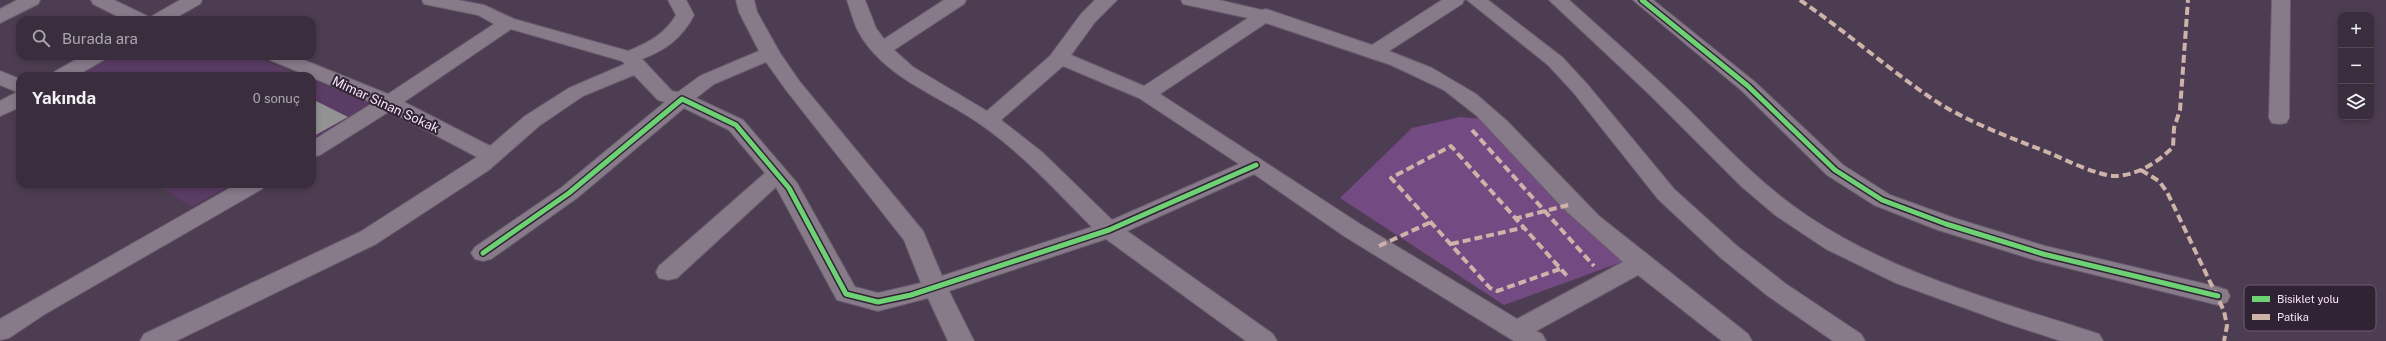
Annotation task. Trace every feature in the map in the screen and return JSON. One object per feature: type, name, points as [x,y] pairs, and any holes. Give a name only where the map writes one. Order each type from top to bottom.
[{"type":"street","points":[[0,17],[31,0]]},
{"type":"street","points":[[100,0],[132,16]]},
{"type":"street","points":[[165,16],[193,0]]},
{"type":"street","points":[[431,0],[488,5],[508,23],[534,29],[633,61],[665,96],[682,99],[736,125],[776,176],[789,188],[846,294],[878,302],[911,296],[1109,230],[1256,166]]},
{"type":"street","points":[[153,341],[368,238],[481,165],[532,121],[576,92],[658,47],[680,26],[685,15],[677,0]]},
{"type":"street","points":[[744,0],[748,12],[770,53],[793,86],[915,237],[935,288],[961,341]]},
{"type":"street","points":[[856,0],[867,30],[882,49],[906,71],[988,120],[1034,157],[1109,230],[1264,341]]},
{"type":"street","points":[[882,49],[957,0]]},
{"type":"street","points":[[988,120],[1019,97],[1059,57],[1095,10],[1108,0]]},
{"type":"street","points":[[1190,0],[1266,16],[1374,52],[1422,70],[1451,86],[1475,103],[1488,115],[1572,204],[1640,262],[1738,341]]},
{"type":"street","points":[[1374,52],[1455,0]]},
{"type":"street","points":[[1476,0],[1555,61],[1580,88],[1666,194],[1723,246],[1777,290],[1843,340]]},
{"type":"street","points":[[1558,0],[1670,103],[1760,192],[1800,222],[1875,265],[1919,283],[2090,341]]},
{"type":"street","points":[[1642,0],[1748,86],[1835,170],[1882,200],[1946,224],[2043,254],[2218,296]]},
{"type":"street","points":[[2279,118],[2281,0]]},
{"type":"street","points":[[1146,94],[1266,16]]},
{"type":"street","points":[[316,148],[389,102],[508,23]]},
{"type":"street","points":[[483,253],[569,193],[707,80],[770,53]]},
{"type":"street","points":[[1059,57],[1146,94],[1352,230],[1525,336],[1640,262]]},
{"type":"street","points":[[68,72],[90,60]]},
{"type":"street","name":"Mimar Sinan Sokak","points":[[287,60],[389,102],[492,156]]},
{"type":"street","points":[[0,77],[16,85]]},
{"type":"street","points":[[0,110],[16,100]]},
{"type":"street","points":[[668,272],[776,176]]},
{"type":"street","points":[[0,331],[36,308],[247,188]]},
{"type":"shaded area","points":[[106,60],[262,60],[292,72],[83,72]]},
{"type":"shaded area","points":[[316,82],[373,105],[316,137]]},
{"type":"shaded area","points":[[1460,117],[1494,120],[1622,262],[1504,305],[1340,198],[1412,128]]},
{"type":"shaded area","points":[[162,188],[225,188],[191,207]]},
{"type":"building","points":[[316,101],[348,117],[316,135]]},
{"type":"marked path","points":[[1800,0],[1844,30],[1932,99],[1988,128],[2082,167],[2114,176],[2141,170],[2160,160],[2173,147],[2174,128],[2180,110],[2188,0]]},
{"type":"marked path","points":[[1472,130],[1594,266]]},
{"type":"marked path","points":[[1560,269],[1497,291],[1490,288],[1391,178],[1451,146],[1514,219],[1568,277]]},
{"type":"marked path","points":[[2141,170],[2159,181],[2167,192],[2224,311],[2227,326],[2224,341]]},
{"type":"marked path","points":[[1514,219],[1572,204]]},
{"type":"marked path","points":[[1379,246],[1431,222]]},
{"type":"marked path","points":[[1451,244],[1522,228]]},
{"type":"cycle path","points":[[1642,0],[1748,86],[1835,170],[1882,200],[1946,224],[2043,254],[2218,296]]},
{"type":"cycle path","points":[[483,253],[569,193],[682,99],[736,125],[789,188],[846,294],[878,302],[911,295],[1109,230],[1256,165]]}]
